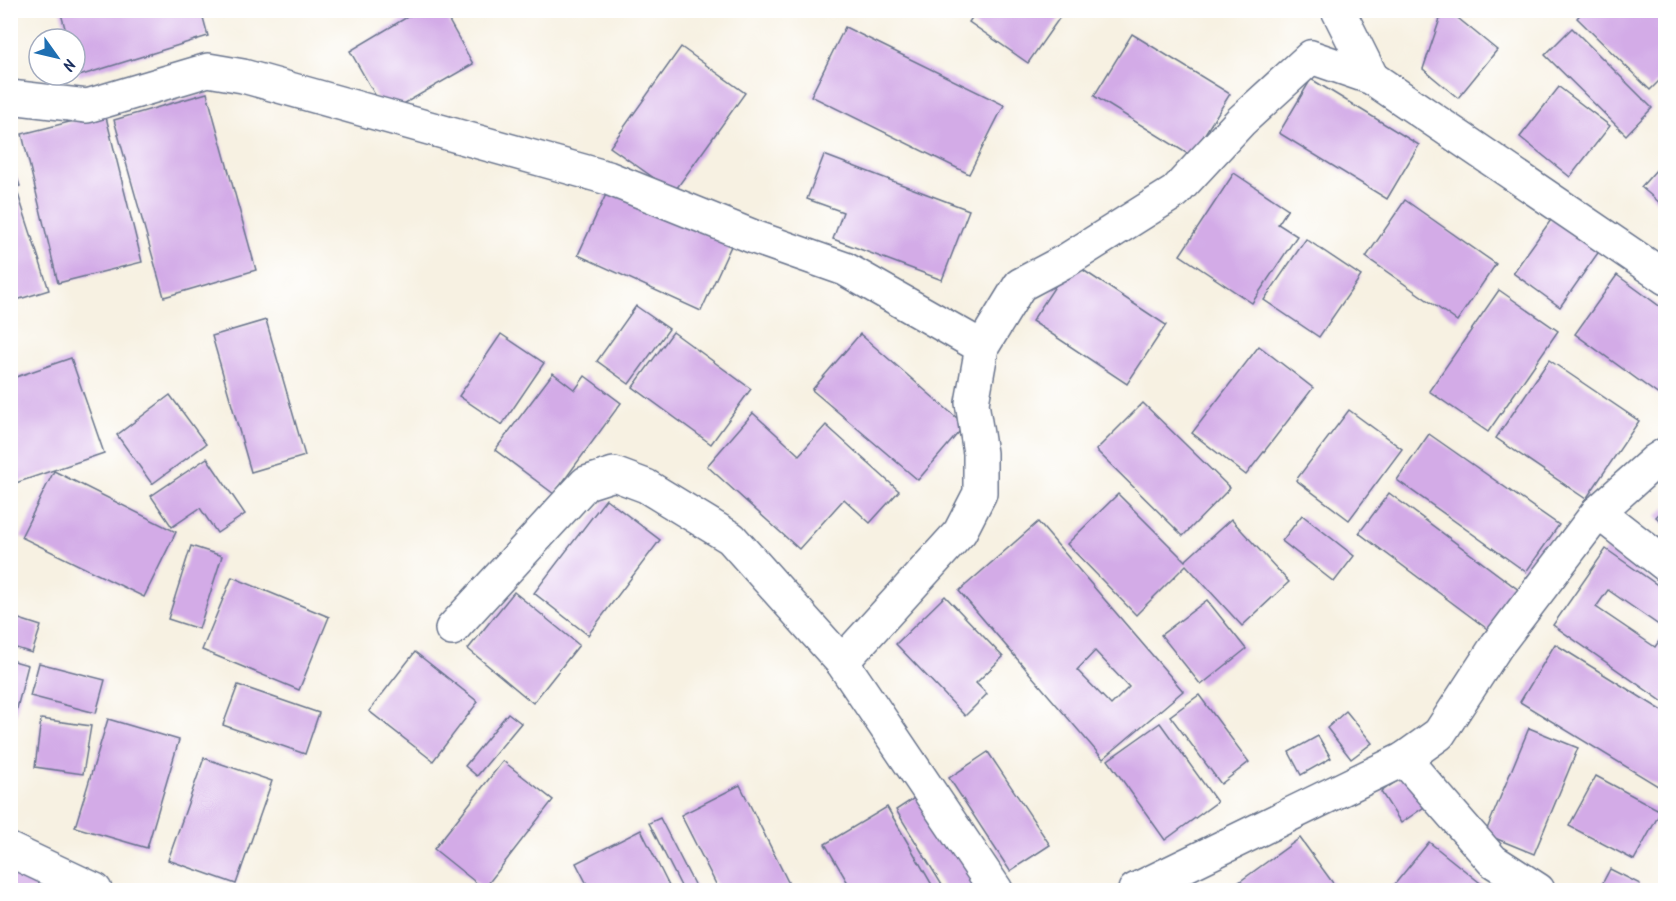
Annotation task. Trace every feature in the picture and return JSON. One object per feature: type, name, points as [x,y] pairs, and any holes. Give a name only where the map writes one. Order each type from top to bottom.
[{"type":"street","points":[[1338,10],[1372,78]]},
{"type":"street","points":[[842,662],[960,532],[980,493],[980,453],[972,403],[982,347],[1020,285],[1067,260],[1175,192],[1241,121],[1311,57],[1372,78],[1665,278]]},
{"type":"street","points":[[10,97],[87,106],[208,70],[243,76],[608,178],[754,237],[845,269],[982,347]]},
{"type":"street","points":[[1135,891],[1404,759],[1439,734],[1497,645],[1598,512],[1654,460],[1665,454]]},
{"type":"street","points":[[452,629],[586,483],[614,474],[646,486],[731,538],[842,662],[996,891]]},
{"type":"street","points":[[1598,512],[1665,565]]},
{"type":"street","points":[[1404,759],[1493,861],[1538,891]]},
{"type":"street","points":[[10,850],[95,891]]},
{"type":"building","points":[[60,10],[201,10],[208,36],[87,74],[87,27],[65,27]]},
{"type":"building","points":[[419,10],[443,10],[473,64],[386,114],[350,51]]},
{"type":"building","points":[[977,10],[1065,10],[1028,63],[969,22]]},
{"type":"building","points":[[1443,10],[1448,10],[1497,50],[1458,98],[1423,69]]},
{"type":"building","points":[[1584,10],[1658,10],[1666,18],[1666,74],[1650,90],[1577,18]]},
{"type":"building","points":[[845,27],[1004,105],[969,174],[811,96]]},
{"type":"building","points":[[1572,28],[1652,108],[1626,135],[1545,55]]},
{"type":"building","points":[[1132,34],[1230,94],[1191,156],[1094,96]]},
{"type":"building","points":[[681,47],[745,93],[674,192],[610,147]]},
{"type":"building","points":[[1311,79],[1419,145],[1387,199],[1279,133]]},
{"type":"building","points":[[1559,87],[1610,126],[1570,177],[1520,137]]},
{"type":"building","points":[[207,93],[256,270],[164,297],[114,120]]},
{"type":"building","points":[[105,113],[142,262],[58,283],[22,134]]},
{"type":"building","points":[[824,155],[969,210],[942,280],[833,239],[843,212],[807,199]]},
{"type":"building","points":[[10,158],[20,186],[10,189]]},
{"type":"building","points":[[1666,159],[1666,208],[1641,187]]},
{"type":"building","points":[[1234,173],[1288,209],[1278,224],[1297,236],[1252,303],[1180,255]]},
{"type":"building","points":[[608,190],[731,246],[701,311],[578,255]]},
{"type":"building","points":[[17,191],[49,290],[10,302],[10,194]]},
{"type":"building","points":[[1405,200],[1496,264],[1457,321],[1366,257]]},
{"type":"building","points":[[1553,217],[1600,250],[1560,307],[1513,273]]},
{"type":"building","points":[[1306,239],[1361,276],[1319,337],[1264,300]]},
{"type":"building","points":[[1071,262],[1166,325],[1127,384],[1032,321]]},
{"type":"building","points":[[1617,275],[1666,311],[1666,395],[1663,398],[1575,334]]},
{"type":"building","points":[[1499,290],[1558,331],[1488,432],[1429,391]]},
{"type":"building","points":[[636,306],[669,329],[629,384],[597,361]]},
{"type":"building","points":[[266,320],[305,456],[251,472],[212,336]]},
{"type":"building","points":[[673,332],[751,389],[711,444],[633,387]]},
{"type":"building","points":[[501,334],[544,363],[502,425],[459,396]]},
{"type":"building","points":[[860,334],[965,425],[918,480],[812,390]]},
{"type":"building","points":[[1259,346],[1313,388],[1246,475],[1192,433]]},
{"type":"building","points":[[71,358],[104,453],[10,485],[10,379]]},
{"type":"building","points":[[1549,360],[1639,421],[1586,499],[1496,438]]},
{"type":"building","points":[[553,373],[575,390],[585,376],[621,403],[554,494],[495,450]]},
{"type":"building","points":[[170,395],[206,444],[152,484],[117,435]]},
{"type":"building","points":[[1143,403],[1230,488],[1183,536],[1096,450]]},
{"type":"building","points":[[1349,410],[1402,449],[1349,520],[1296,480]]},
{"type":"building","points":[[753,413],[799,455],[826,425],[899,491],[870,523],[844,499],[799,549],[707,466]]},
{"type":"building","points":[[1429,434],[1559,525],[1526,572],[1397,480]]},
{"type":"building","points":[[207,458],[245,514],[217,533],[200,508],[172,527],[151,496]]},
{"type":"building","points":[[54,471],[176,532],[144,597],[21,537]]},
{"type":"building","points":[[1389,493],[1520,591],[1490,631],[1359,533]]},
{"type":"building","points":[[1118,494],[1185,561],[1231,519],[1289,582],[1242,626],[1186,565],[1136,615],[1067,544]]},
{"type":"building","points":[[606,499],[660,540],[588,635],[534,593]]},
{"type":"building","points":[[1666,507],[1666,526],[1656,517]]},
{"type":"building","points":[[1302,515],[1354,556],[1334,582],[1282,541]]},
{"type":"building","points":[[1038,522],[1183,691],[1103,759],[959,591]],"holes":[[[1095,651],[1129,687],[1111,705],[1077,670]]]},
{"type":"building","points":[[191,546],[222,556],[199,629],[168,619]]},
{"type":"building","points":[[1606,549],[1666,591],[1666,630],[1608,590],[1596,607],[1655,647],[1666,631],[1666,704],[1553,625]]},
{"type":"building","points":[[232,577],[329,617],[299,690],[202,650]]},
{"type":"building","points":[[514,592],[579,645],[533,703],[468,649]]},
{"type":"building","points":[[945,596],[1003,657],[976,683],[987,694],[965,716],[896,644]]},
{"type":"building","points":[[1207,600],[1246,649],[1201,685],[1161,635]]},
{"type":"building","points":[[10,616],[41,626],[32,653],[10,646]]},
{"type":"building","points":[[1555,644],[1666,713],[1666,791],[1520,702]]},
{"type":"building","points":[[415,652],[478,702],[433,761],[369,711]]},
{"type":"building","points":[[10,660],[28,665],[11,732],[10,732]]},
{"type":"building","points":[[39,663],[105,680],[96,713],[30,696]]},
{"type":"building","points":[[238,685],[319,713],[305,754],[223,725]]},
{"type":"building","points":[[1199,695],[1249,762],[1221,784],[1170,716]]},
{"type":"building","points":[[1346,711],[1372,743],[1351,759],[1327,728]]},
{"type":"building","points":[[508,713],[521,723],[477,776],[465,766]]},
{"type":"building","points":[[41,719],[91,726],[83,774],[35,767]]},
{"type":"building","points":[[108,719],[179,740],[147,848],[75,827]]},
{"type":"building","points":[[1160,723],[1217,802],[1165,840],[1108,760]]},
{"type":"building","points":[[1529,728],[1578,748],[1534,854],[1485,834]]},
{"type":"building","points":[[1318,736],[1331,758],[1301,775],[1289,752]]},
{"type":"building","points":[[988,752],[1050,845],[1010,871],[949,778]]},
{"type":"building","points":[[204,758],[272,781],[236,884],[168,860]]},
{"type":"building","points":[[503,761],[553,800],[484,889],[434,849]]},
{"type":"building","points":[[1410,772],[1430,803],[1401,823],[1381,792]]},
{"type":"building","points":[[1596,776],[1661,811],[1634,860],[1569,826]]},
{"type":"building","points":[[740,785],[792,890],[719,890],[681,815]]},
{"type":"building","points":[[922,793],[982,890],[945,890],[896,810]]},
{"type":"building","points":[[887,807],[935,890],[852,890],[825,844]]},
{"type":"building","points":[[660,818],[697,890],[683,890],[649,823]]},
{"type":"building","points":[[641,830],[671,890],[590,890],[576,863]]},
{"type":"building","points":[[1300,838],[1338,890],[1228,890]]},
{"type":"building","points":[[1429,842],[1489,890],[1390,890]]},
{"type":"building","points":[[10,862],[67,890],[10,890]]},
{"type":"building","points":[[1610,869],[1640,884],[1637,890],[1599,890]]}]
